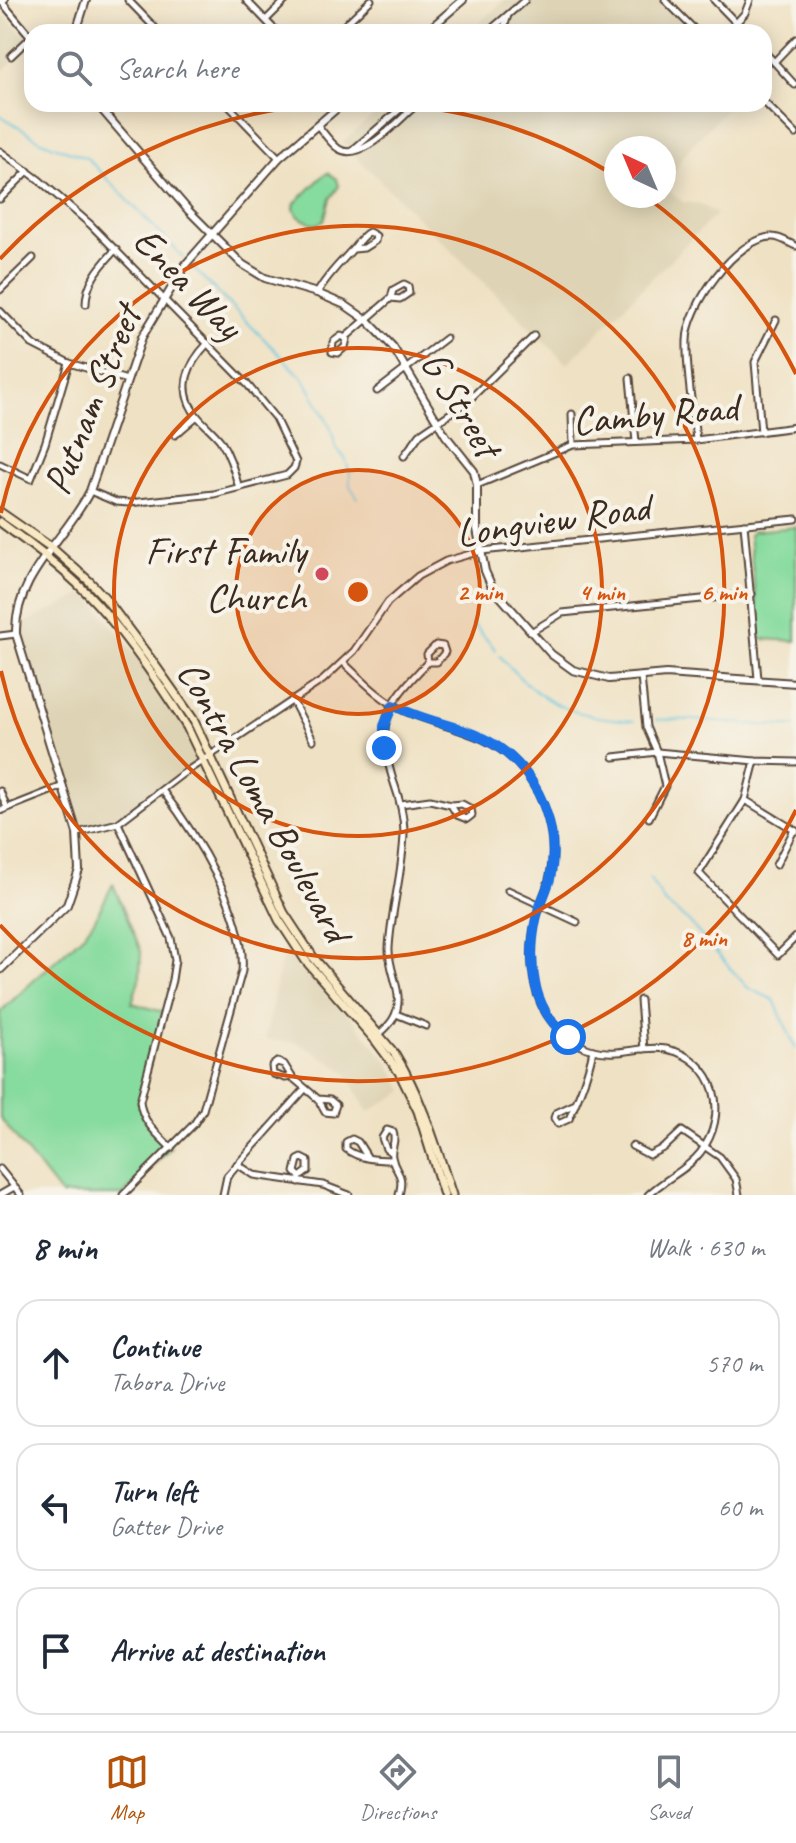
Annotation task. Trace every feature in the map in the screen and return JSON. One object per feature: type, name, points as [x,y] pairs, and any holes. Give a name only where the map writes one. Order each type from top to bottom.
[{"type":"main road","name":"Contra Loma Boulevard","points":[[0,512],[52,548],[112,608],[193,719],[284,913],[313,957],[377,1037],[399,1072],[418,1111],[444,1195]]},
{"type":"main road","name":"Contra Loma Boulevard","points":[[0,522],[46,555],[87,593],[170,700],[187,727],[279,920],[306,961],[395,1054],[416,1090],[452,1195]]},
{"type":"street","points":[[78,24],[86,0]]},
{"type":"street","points":[[128,0],[151,24]]},
{"type":"street","points":[[246,0],[270,24]]},
{"type":"street","points":[[266,20],[286,0]]},
{"type":"street","points":[[346,24],[371,0]]},
{"type":"street","points":[[435,24],[463,0]]},
{"type":"street","points":[[497,24],[525,0]]},
{"type":"street","points":[[665,0],[689,24]]},
{"type":"street","points":[[714,0],[736,24],[750,0]]},
{"type":"street","points":[[2,1],[24,28]]},
{"type":"street","points":[[505,24],[509,14]]},
{"type":"street","points":[[795,85],[774,62],[796,39]]},
{"type":"street","points":[[11,56],[24,44]]},
{"type":"street","points":[[772,110],[796,134]]},
{"type":"street","name":"G Street","points":[[104,112],[211,234],[254,272],[338,302],[365,319],[389,341],[438,421],[470,465],[477,485],[475,511],[481,551],[492,587],[551,654],[584,674],[609,679],[666,674],[796,683]]},
{"type":"street","points":[[235,112],[279,158]]},
{"type":"street","name":"Putnam Street","points":[[0,970],[67,905],[79,870],[77,833],[16,634],[21,596],[90,491],[142,337],[163,300],[193,255],[279,158],[333,112]]},
{"type":"street","points":[[353,150],[397,112]]},
{"type":"street","points":[[318,126],[338,149],[366,149],[408,112]]},
{"type":"street","name":"Enea Way","points":[[0,151],[28,171],[116,249],[258,395],[275,418],[296,462],[292,471],[239,488]]},
{"type":"street","points":[[0,199],[28,171]]},
{"type":"street","points":[[696,440],[687,339],[702,296],[718,272],[753,242],[774,236],[796,246]]},
{"type":"street","points":[[86,304],[86,292],[94,274],[116,249]]},
{"type":"street","points":[[317,293],[328,273],[354,249]]},
{"type":"street","points":[[0,290],[33,258]]},
{"type":"street","points":[[346,337],[391,298]]},
{"type":"street","points":[[0,311],[32,344],[69,363],[127,380]]},
{"type":"street","points":[[761,432],[755,362],[776,320]]},
{"type":"street","points":[[404,456],[414,440],[467,402],[534,336]]},
{"type":"street","points":[[377,391],[446,338]]},
{"type":"street","points":[[90,491],[116,502],[129,503],[204,496],[239,488],[224,447],[197,416],[186,394],[186,377],[193,359],[208,343]]},
{"type":"street","points":[[0,464],[31,479],[45,444],[69,363]]},
{"type":"street","points":[[630,378],[636,442]]},
{"type":"street","points":[[572,414],[573,445]]},
{"type":"street","points":[[175,435],[197,416]]},
{"type":"street","name":"Camby Road","points":[[477,485],[573,445],[696,440],[796,427]]},
{"type":"street","name":"Longview Road","points":[[77,833],[118,823],[211,755],[323,680],[344,663],[381,611],[410,582],[446,561],[481,551],[796,519]]},
{"type":"street","points":[[744,524],[758,679]]},
{"type":"street","points":[[531,632],[562,613],[752,594]]},
{"type":"street","points":[[0,636],[16,634]]},
{"type":"street","points":[[377,1037],[396,1014],[398,992],[389,952],[403,841],[401,804],[383,744],[385,721],[393,705],[428,662]]},
{"type":"street","points":[[344,663],[369,688],[393,705],[482,737],[507,753],[526,774],[543,803],[552,838],[551,871],[535,923],[533,967],[539,1000],[562,1033],[593,1050],[618,1053],[662,1049],[678,1053],[698,1066],[710,1080],[717,1099],[717,1114],[705,1147],[693,1162],[648,1195]]},
{"type":"street","points":[[641,677],[646,727],[657,752],[665,786],[649,818]]},
{"type":"street","points":[[292,700],[313,740]]},
{"type":"street","points":[[614,757],[657,752],[796,762]]},
{"type":"street","points":[[755,761],[745,800],[699,873],[778,955],[796,937]]},
{"type":"street","points":[[0,791],[3,809],[63,786]]},
{"type":"street","points":[[123,1195],[194,1124],[208,1096],[244,954],[240,929],[198,841],[162,790]]},
{"type":"street","points":[[401,804],[430,800],[451,805]]},
{"type":"street","points":[[745,800],[795,830],[776,865]]},
{"type":"street","points":[[118,823],[171,938],[175,960],[140,1101],[147,1123],[171,1148]]},
{"type":"street","points":[[508,890],[577,922]]},
{"type":"street","points":[[640,1000],[644,1049]]},
{"type":"street","points":[[396,1014],[426,1026]]},
{"type":"street","points":[[573,1105],[579,1099],[588,1075],[593,1050]]},
{"type":"street","points":[[292,1077],[318,1099]]},
{"type":"street","points":[[223,1195],[227,1176],[305,1089]]},
{"type":"street","points":[[632,1146],[649,1155],[665,1147],[682,1131],[720,1157],[736,1179],[739,1195]]},
{"type":"street","points":[[368,1158],[358,1142],[352,1139],[346,1142],[348,1151],[368,1158],[392,1156],[401,1175],[399,1195]]},
{"type":"street","points":[[237,1164],[254,1175],[299,1179],[349,1195]]},
{"type":"street","points":[[0,1169],[21,1195]]},
{"type":"street","points":[[0,1195],[14,1187]]},
{"type":"shaded area","points":[[505,0],[667,0],[692,24],[478,24]]},
{"type":"shaded area","points":[[0,12],[24,35],[24,50],[0,73]]},
{"type":"shaded area","points":[[377,112],[723,112],[691,146],[676,169],[676,136],[604,136],[604,208],[676,208],[676,197],[716,214],[567,364],[342,143]]},
{"type":"shaded area","points":[[87,593],[170,700],[203,761],[118,823],[77,833],[16,627]]},
{"type":"shaded area","points":[[286,939],[388,1062],[404,1091],[368,1112],[346,1072],[299,1043],[265,1039]]},
{"type":"green space","points":[[328,173],[337,179],[339,186],[330,199],[324,220],[316,225],[300,217],[294,207]]},
{"type":"green space","points":[[796,527],[796,641],[760,639],[749,535],[753,531]]},
{"type":"green space","points":[[113,884],[141,951],[140,976],[132,1003],[163,1012],[140,1101],[141,1111],[171,1148],[123,1195],[61,1195],[0,1118],[0,1012],[84,934]]},
{"type":"waterway","points":[[0,115],[41,141],[87,158],[183,257]]},
{"type":"waterway","points":[[193,268],[304,379],[330,426],[336,448],[345,458],[350,486],[358,498]]},
{"type":"waterway","points":[[472,623],[496,650]]},
{"type":"waterway","points":[[500,656],[529,686],[559,705],[593,716],[634,721]]},
{"type":"waterway","points":[[656,720],[796,726]]},
{"type":"waterway","points":[[649,878],[665,903],[688,921],[748,988],[774,1000],[796,1049]]},
{"type":"place","name":"First Family Church","points":[[322,574]]},
{"type":"route","points":[[384,748],[384,726],[393,705],[411,714],[474,733],[491,742],[514,759],[533,783],[546,812],[553,847],[549,879],[535,923],[535,987],[547,1015],[568,1037]]}]
